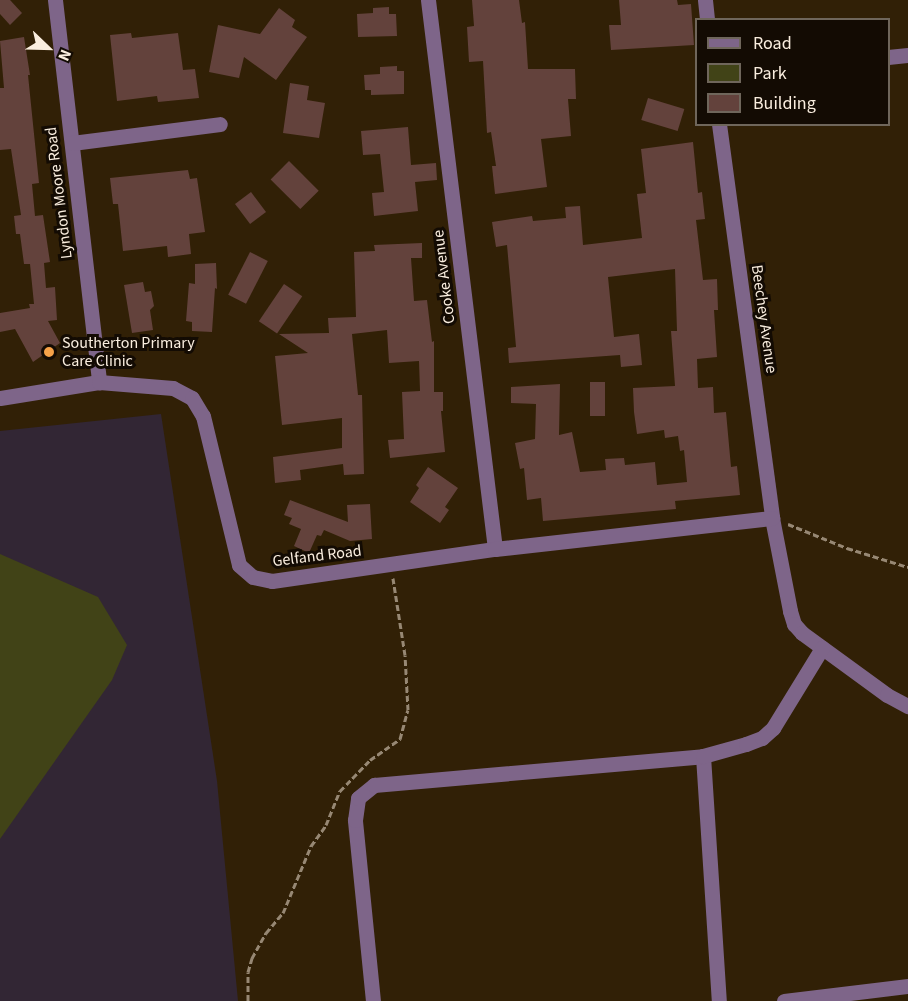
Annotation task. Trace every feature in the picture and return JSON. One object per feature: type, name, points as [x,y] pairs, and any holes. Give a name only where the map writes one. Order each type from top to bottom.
[{"type":"street","name":"Lyndon Moore Road","points":[[55,0],[99,382]]},
{"type":"street","name":"Cooke Avenue","points":[[428,0],[495,549]]},
{"type":"street","points":[[705,0],[707,18]]},
{"type":"street","points":[[890,57],[908,55]]},
{"type":"street","points":[[72,143],[220,123]]},
{"type":"street","name":"Beechey Avenue","points":[[719,126],[772,518],[794,624],[822,648],[887,695],[908,706]]},
{"type":"street","name":"Gelfand Road","points":[[0,398],[99,382],[173,388],[192,398],[204,416],[238,565],[253,577],[272,581],[495,549],[772,518]]},
{"type":"street","points":[[373,1001],[355,820],[358,798],[374,785],[703,756],[762,738],[772,728],[822,648]]},
{"type":"street","points":[[703,756],[719,1001]]},
{"type":"street","points":[[784,1001],[908,986]]},
{"type":"path","points":[[772,518],[847,548],[908,567]]},
{"type":"path","points":[[248,1001],[248,972],[252,958],[266,933],[283,913],[310,846],[326,825],[340,791],[370,760],[400,739],[408,710],[405,656],[391,564]]},
{"type":"shaded area","points":[[161,414],[217,781],[238,1001],[0,1001],[0,431]]},
{"type":"green space","points":[[0,554],[98,597],[127,645],[112,680],[0,839]]},
{"type":"building","points":[[0,0],[10,0],[22,13],[10,25],[0,14]]},
{"type":"building","points":[[472,0],[519,0],[522,23],[525,22],[528,69],[575,69],[576,99],[568,99],[571,136],[541,139],[547,187],[495,194],[492,166],[496,166],[491,132],[487,133],[483,61],[469,62],[467,27],[474,26]]},
{"type":"building","points":[[619,0],[677,0],[678,5],[691,4],[694,45],[611,50],[609,25],[621,25]]},
{"type":"building","points":[[389,7],[389,14],[396,14],[397,36],[358,37],[357,14],[373,13],[373,8]]},
{"type":"building","points":[[279,8],[295,20],[292,27],[307,37],[276,80],[244,57],[239,78],[209,72],[218,25],[260,34]]},
{"type":"building","points":[[131,33],[132,38],[178,33],[183,70],[195,69],[199,98],[158,102],[157,96],[117,101],[110,35]]},
{"type":"building","points":[[24,37],[30,75],[28,75],[39,183],[32,184],[35,216],[43,215],[50,262],[44,263],[46,288],[55,287],[57,320],[48,321],[60,343],[33,362],[15,329],[0,332],[0,313],[30,308],[29,304],[34,304],[30,264],[24,264],[20,234],[16,234],[14,216],[21,215],[11,149],[0,150],[0,88],[4,88],[0,41]]},
{"type":"building","points":[[397,66],[397,71],[404,71],[404,94],[371,95],[371,90],[365,90],[364,75],[380,74],[380,67]]},
{"type":"building","points":[[290,83],[309,86],[307,100],[325,103],[319,138],[283,133]]},
{"type":"building","points":[[648,98],[684,109],[678,131],[641,120]]},
{"type":"building","points":[[408,127],[411,165],[436,163],[437,180],[415,182],[418,211],[374,216],[372,193],[384,192],[380,154],[363,155],[361,131]]},
{"type":"building","points":[[693,142],[698,193],[702,192],[705,219],[696,220],[703,280],[717,279],[718,310],[714,310],[717,357],[697,359],[698,388],[713,387],[714,413],[726,412],[731,467],[737,466],[740,495],[675,501],[676,509],[543,521],[541,498],[527,500],[524,468],[520,469],[515,443],[535,439],[536,404],[511,403],[511,387],[560,384],[559,435],[572,432],[580,472],[606,470],[605,459],[624,458],[625,465],[655,462],[657,485],[687,482],[684,450],[680,451],[678,436],[665,438],[664,430],[637,434],[634,412],[633,388],[675,386],[671,331],[677,331],[675,269],[608,277],[614,337],[639,334],[642,365],[621,367],[620,355],[509,363],[508,348],[516,347],[507,245],[496,247],[492,222],[532,216],[533,221],[566,218],[565,207],[580,206],[583,245],[642,238],[637,194],[646,193],[641,149]]},
{"type":"building","points":[[289,161],[319,191],[300,209],[271,179]]},
{"type":"building","points":[[188,170],[190,179],[197,178],[205,232],[189,234],[191,254],[168,257],[167,246],[123,251],[118,204],[113,204],[110,178]]},
{"type":"building","points":[[251,192],[266,212],[250,224],[235,204]]},
{"type":"building","points":[[422,243],[422,258],[411,258],[414,301],[427,300],[432,342],[434,341],[434,392],[443,392],[443,411],[441,411],[445,452],[390,458],[388,440],[404,439],[402,392],[420,391],[419,361],[389,363],[387,330],[352,334],[358,395],[362,395],[364,474],[344,475],[343,464],[300,470],[301,480],[275,483],[273,457],[342,448],[342,418],[282,425],[275,356],[308,353],[279,334],[329,333],[328,318],[356,317],[354,252],[375,251],[374,245]]},
{"type":"building","points":[[250,252],[268,261],[246,304],[228,295]]},
{"type":"building","points":[[216,263],[217,289],[215,288],[212,332],[192,331],[192,322],[186,321],[189,283],[195,284],[195,264]]},
{"type":"building","points":[[143,282],[145,292],[151,291],[154,306],[150,310],[153,330],[132,333],[124,285]]},
{"type":"building","points":[[284,284],[302,296],[277,334],[259,321]]},
{"type":"building","points":[[590,382],[605,382],[605,416],[590,416]]},
{"type":"building","points":[[428,467],[458,488],[445,507],[449,510],[440,523],[410,502],[419,488],[416,485]]},
{"type":"building","points":[[290,500],[348,522],[347,505],[370,504],[372,539],[350,541],[324,530],[321,536],[317,535],[309,553],[294,546],[301,529],[289,524],[292,518],[284,515]]},
{"type":"place","name":"Southerton Primary Care Clinic","points":[[49,352]]}]
